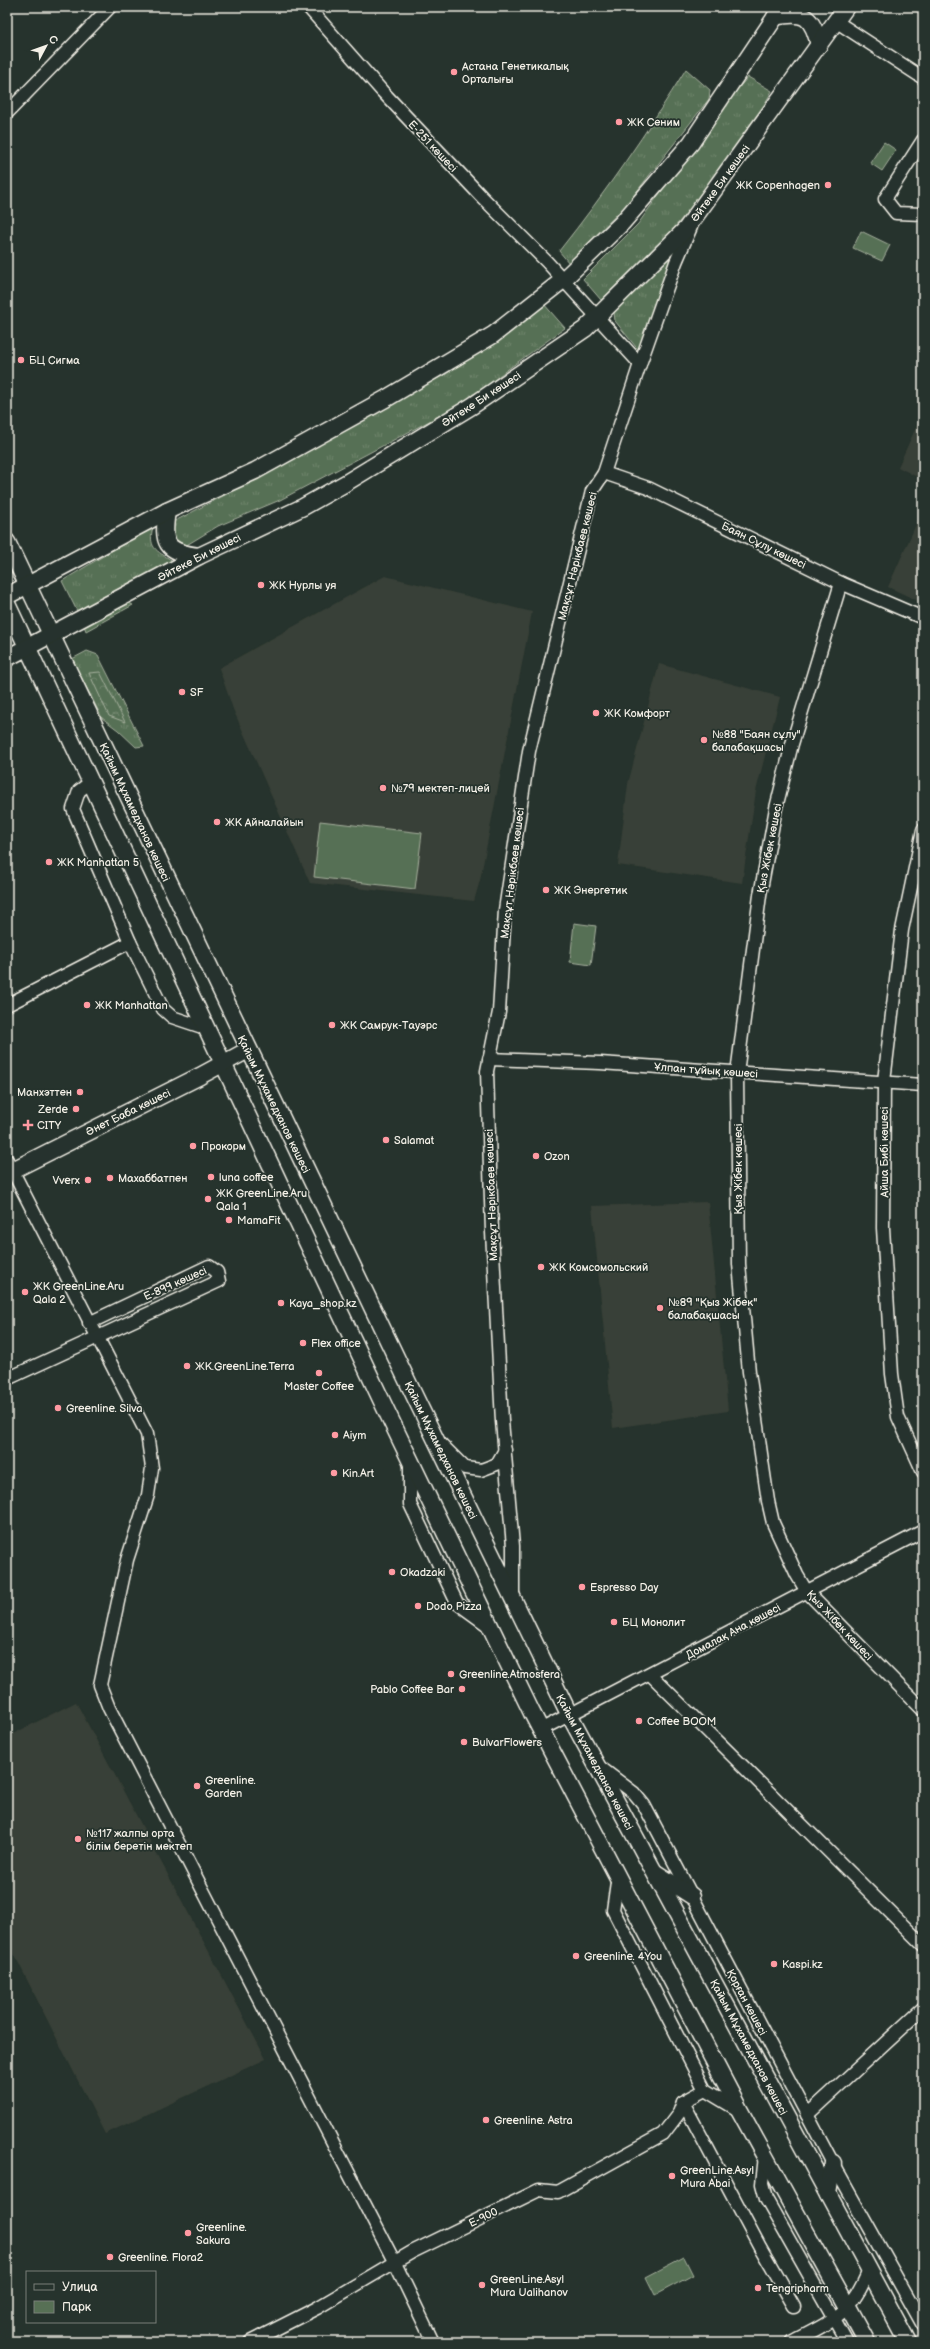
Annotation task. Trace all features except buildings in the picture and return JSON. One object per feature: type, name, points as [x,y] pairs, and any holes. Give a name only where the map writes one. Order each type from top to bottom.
[{"type":"main road","name":"Әйтеке Би көшесі","points":[[7,658],[199,556],[303,507],[344,484],[472,406],[585,329],[694,220],[837,22],[846,7]]},
{"type":"main road","points":[[7,596],[167,511],[255,471],[388,398],[493,335],[563,280],[622,223],[691,143],[779,12],[797,14],[808,19],[816,31],[819,45]]},
{"type":"main road","points":[[167,511],[164,533],[166,541],[176,551],[199,556]]},
{"type":"main road","name":"Қайым Мұхамедханов көшесі","points":[[7,542],[248,1050],[570,1716],[908,2342]]},
{"type":"main road","points":[[7,604],[92,781],[410,1460],[542,1730],[740,2111],[867,2342]]},
{"type":"main road","name":"Әнет Баба көшесі","points":[[9,1168],[205,1074],[223,1062],[248,1050]]},
{"type":"main road","points":[[654,1871],[692,1896]]},
{"type":"main road","points":[[828,2194],[833,2163]]},
{"type":"street","points":[[7,113],[110,7]]},
{"type":"street","name":"Е-251 көшесі","points":[[308,7],[382,91],[563,280],[640,364]]},
{"type":"street","points":[[837,22],[923,78]]},
{"type":"street","points":[[923,140],[884,199],[896,213],[923,214]]},
{"type":"street","name":"Мақсұт Нәрікбаев көшесі","points":[[513,1599],[513,1546],[505,1450],[492,1232],[489,1059],[499,1012],[505,910],[529,751],[592,491],[604,473],[676,262],[694,220]]},
{"type":"street","name":"Баян Сұлу көшесі","points":[[604,473],[648,488],[840,583],[923,618]]},
{"type":"street","name":"Қыз Жібек көшесі","points":[[840,583],[792,744],[776,808],[760,895],[737,1073],[739,1264],[749,1372],[768,1502],[773,1523],[797,1575],[807,1592],[923,1710]]},
{"type":"street","points":[[92,781],[79,790],[73,808],[130,942],[163,1009],[172,1017],[208,1029]]},
{"type":"street","name":"Айша Бибі көшесі","points":[[923,830],[902,930],[884,1081],[883,1228],[892,1374],[898,1417],[923,1472]]},
{"type":"street","points":[[7,1005],[130,942]]},
{"type":"street","name":"Ұлпан тұйық көшесі","points":[[489,1059],[600,1062],[737,1073],[884,1081],[923,1085]]},
{"type":"street","points":[[9,1168],[83,1312],[98,1336],[147,1434],[152,1468],[148,1495],[127,1560],[100,1685],[109,1708],[395,2262],[433,2342]]},
{"type":"street","name":"Е-899 көшесі","points":[[7,1379],[219,1281],[217,1272],[209,1266],[89,1323]]},
{"type":"street","points":[[434,1437],[465,1468],[481,1470],[497,1464],[505,1450]]},
{"type":"street","name":"Домалақ Ана көшесі","points":[[542,1730],[923,1531]]},
{"type":"street","points":[[650,1674],[923,1946]]},
{"type":"street","name":"Қорған көшесі","points":[[596,1765],[634,1793],[644,1805],[833,2163],[923,2325]]},
{"type":"street","points":[[618,1874],[613,1910],[705,2090],[740,2111]]},
{"type":"street","points":[[807,2114],[923,2008]]},
{"type":"street","points":[[705,2090],[683,2102],[760,2247],[794,2306]]},
{"type":"street","name":"E-900","points":[[250,2342],[317,2308],[395,2262],[539,2190],[558,2192],[663,2134],[678,2113],[683,2102]]},
{"type":"street","points":[[765,2156],[762,2184],[766,2199],[847,2342]]},
{"type":"street","points":[[792,2342],[834,2320],[848,2308],[862,2288],[869,2270]]},
{"type":"shaded area","points":[[923,412],[923,480],[898,467]]},
{"type":"shaded area","points":[[923,509],[923,603],[888,587]]},
{"type":"shaded area","name":"№79 мектеп-лицей","points":[[385,576],[532,612],[480,880],[474,901],[310,883],[233,709],[219,668]]},
{"type":"shaded area","name":"№88 \"Баян сұлу\" балабақшасы","points":[[659,664],[780,697],[756,791],[742,883],[618,865],[628,784]]},
{"type":"shaded area","name":"№89 \"Қыз Жібек\" балабақшасы","points":[[708,1202],[728,1411],[613,1428],[592,1206]]},
{"type":"shaded area","name":"№117 жалпы орта білім беретін мектеп","points":[[76,1702],[266,2059],[105,2134],[7,1940],[7,1737]]},
{"type":"green space","points":[[686,69],[710,90],[709,99],[627,204],[569,263],[559,251],[626,162]]},
{"type":"green space","points":[[748,77],[772,91],[741,146],[675,227],[601,300],[583,279],[638,224],[716,114]]},
{"type":"green space","points":[[884,142],[896,150],[882,171],[870,163]]},
{"type":"green space","points":[[861,231],[890,245],[882,261],[853,248]]},
{"type":"green space","points":[[677,248],[640,352],[615,321],[614,312]]},
{"type":"green space","points":[[543,303],[565,328],[504,372],[471,399],[280,500],[218,526],[185,546],[173,537],[173,522],[267,473],[298,453],[446,374],[522,321]]},
{"type":"green space","points":[[153,526],[151,539],[154,548],[173,561],[77,611],[62,581]]},
{"type":"green space","points":[[125,601],[133,605],[86,631],[83,623]]},
{"type":"green space","points":[[87,651],[98,655],[144,746],[136,747],[118,730],[102,718],[72,659]]},
{"type":"green space","points":[[100,672],[125,722],[109,716],[89,673]]},
{"type":"green space","points":[[320,821],[422,833],[415,889],[314,877]]},
{"type":"green space","points":[[574,923],[596,926],[591,965],[570,962]]},
{"type":"green space","points":[[684,2257],[693,2275],[655,2295],[646,2277]]},
{"type":"place","name":"Астана Генетикалық Орталығы","points":[[454,72]]},
{"type":"place","name":"ЖК Сеним","points":[[619,122]]},
{"type":"place","name":"ЖК Copenhagen","points":[[828,185]]},
{"type":"place","name":"БЦ Сигма","points":[[21,360]]},
{"type":"place","name":"ЖК Нурлы уя","points":[[261,585]]},
{"type":"place","name":"SF","points":[[182,692]]},
{"type":"place","name":"ЖК Комфорт","points":[[596,713]]},
{"type":"place","name":"№88 \"Баян сұлу\" балабақшасы","points":[[704,740]]},
{"type":"place","name":"№79 мектеп-лицей","points":[[383,788]]},
{"type":"place","name":"ЖК Айналайын","points":[[217,822]]},
{"type":"place","name":"ЖК Manhattan 5","points":[[49,862]]},
{"type":"place","name":"ЖК Энергетик","points":[[546,890]]},
{"type":"place","name":"ЖК Manhattan","points":[[87,1005]]},
{"type":"place","name":"ЖК Самрук-Тауэрс","points":[[332,1025]]},
{"type":"place","name":"Манхэттен","points":[[80,1092]]},
{"type":"place","name":"Zerde","points":[[76,1109]]},
{"type":"place","name":"CITY","points":[[28,1125]]},
{"type":"place","name":"Salamat","points":[[386,1140]]},
{"type":"place","name":"Прокорм","points":[[193,1146]]},
{"type":"place","name":"Ozon","points":[[536,1156]]},
{"type":"place","name":"luna coffee","points":[[211,1177]]},
{"type":"place","name":"Махаббатпен","points":[[110,1178]]},
{"type":"place","name":"Vverx","points":[[88,1180]]},
{"type":"place","name":"ЖК GreenLine.Aru Qala 1","points":[[208,1199]]},
{"type":"place","name":"MamaFit","points":[[229,1220]]},
{"type":"place","name":"ЖК Комсомольский","points":[[541,1267]]},
{"type":"place","name":"ЖК GreenLine.Aru Qala 2","points":[[25,1292]]},
{"type":"place","name":"Kaya_shop.kz","points":[[281,1303]]},
{"type":"place","name":"№89 \"Қыз Жібек\" балабақшасы","points":[[660,1308]]},
{"type":"place","name":"Flex office","points":[[303,1343]]},
{"type":"place","name":"ЖК.GreenLine.Terra","points":[[187,1366]]},
{"type":"place","name":"Master Coffee","points":[[319,1373]]},
{"type":"place","name":"Greenline. Silva","points":[[58,1408]]},
{"type":"place","name":"Aiym","points":[[335,1435]]},
{"type":"place","name":"Kin.Art","points":[[334,1473]]},
{"type":"place","name":"Okadzaki","points":[[392,1572]]},
{"type":"place","name":"Espresso Day","points":[[582,1587]]},
{"type":"place","name":"Dodo Pizza","points":[[418,1606]]},
{"type":"place","name":"БЦ Монолит","points":[[614,1622]]},
{"type":"place","name":"Greenline.Atmosfera","points":[[451,1674]]},
{"type":"place","name":"Pablo Coffee Bar","points":[[462,1689]]},
{"type":"place","name":"Coffee BOOM","points":[[639,1721]]},
{"type":"place","name":"BulvarFlowers","points":[[464,1742]]},
{"type":"place","name":"Greenline. Garden","points":[[197,1786]]},
{"type":"place","name":"№117 жалпы орта білім беретін мектеп","points":[[78,1839]]},
{"type":"place","name":"Greenline. 4You","points":[[576,1956]]},
{"type":"place","name":"Kaspi.kz","points":[[774,1964]]},
{"type":"place","name":"Greenline. Astra","points":[[486,2120]]},
{"type":"place","name":"GreenLine.Asyl Mura Abai","points":[[672,2176]]},
{"type":"place","name":"Greenline. Sakura","points":[[188,2233]]},
{"type":"place","name":"Greenline. Flora2","points":[[110,2257]]},
{"type":"place","name":"GreenLine.Asyl Mura Ualihanov","points":[[482,2285]]},
{"type":"place","name":"Tengripharm","points":[[758,2288]]}]
